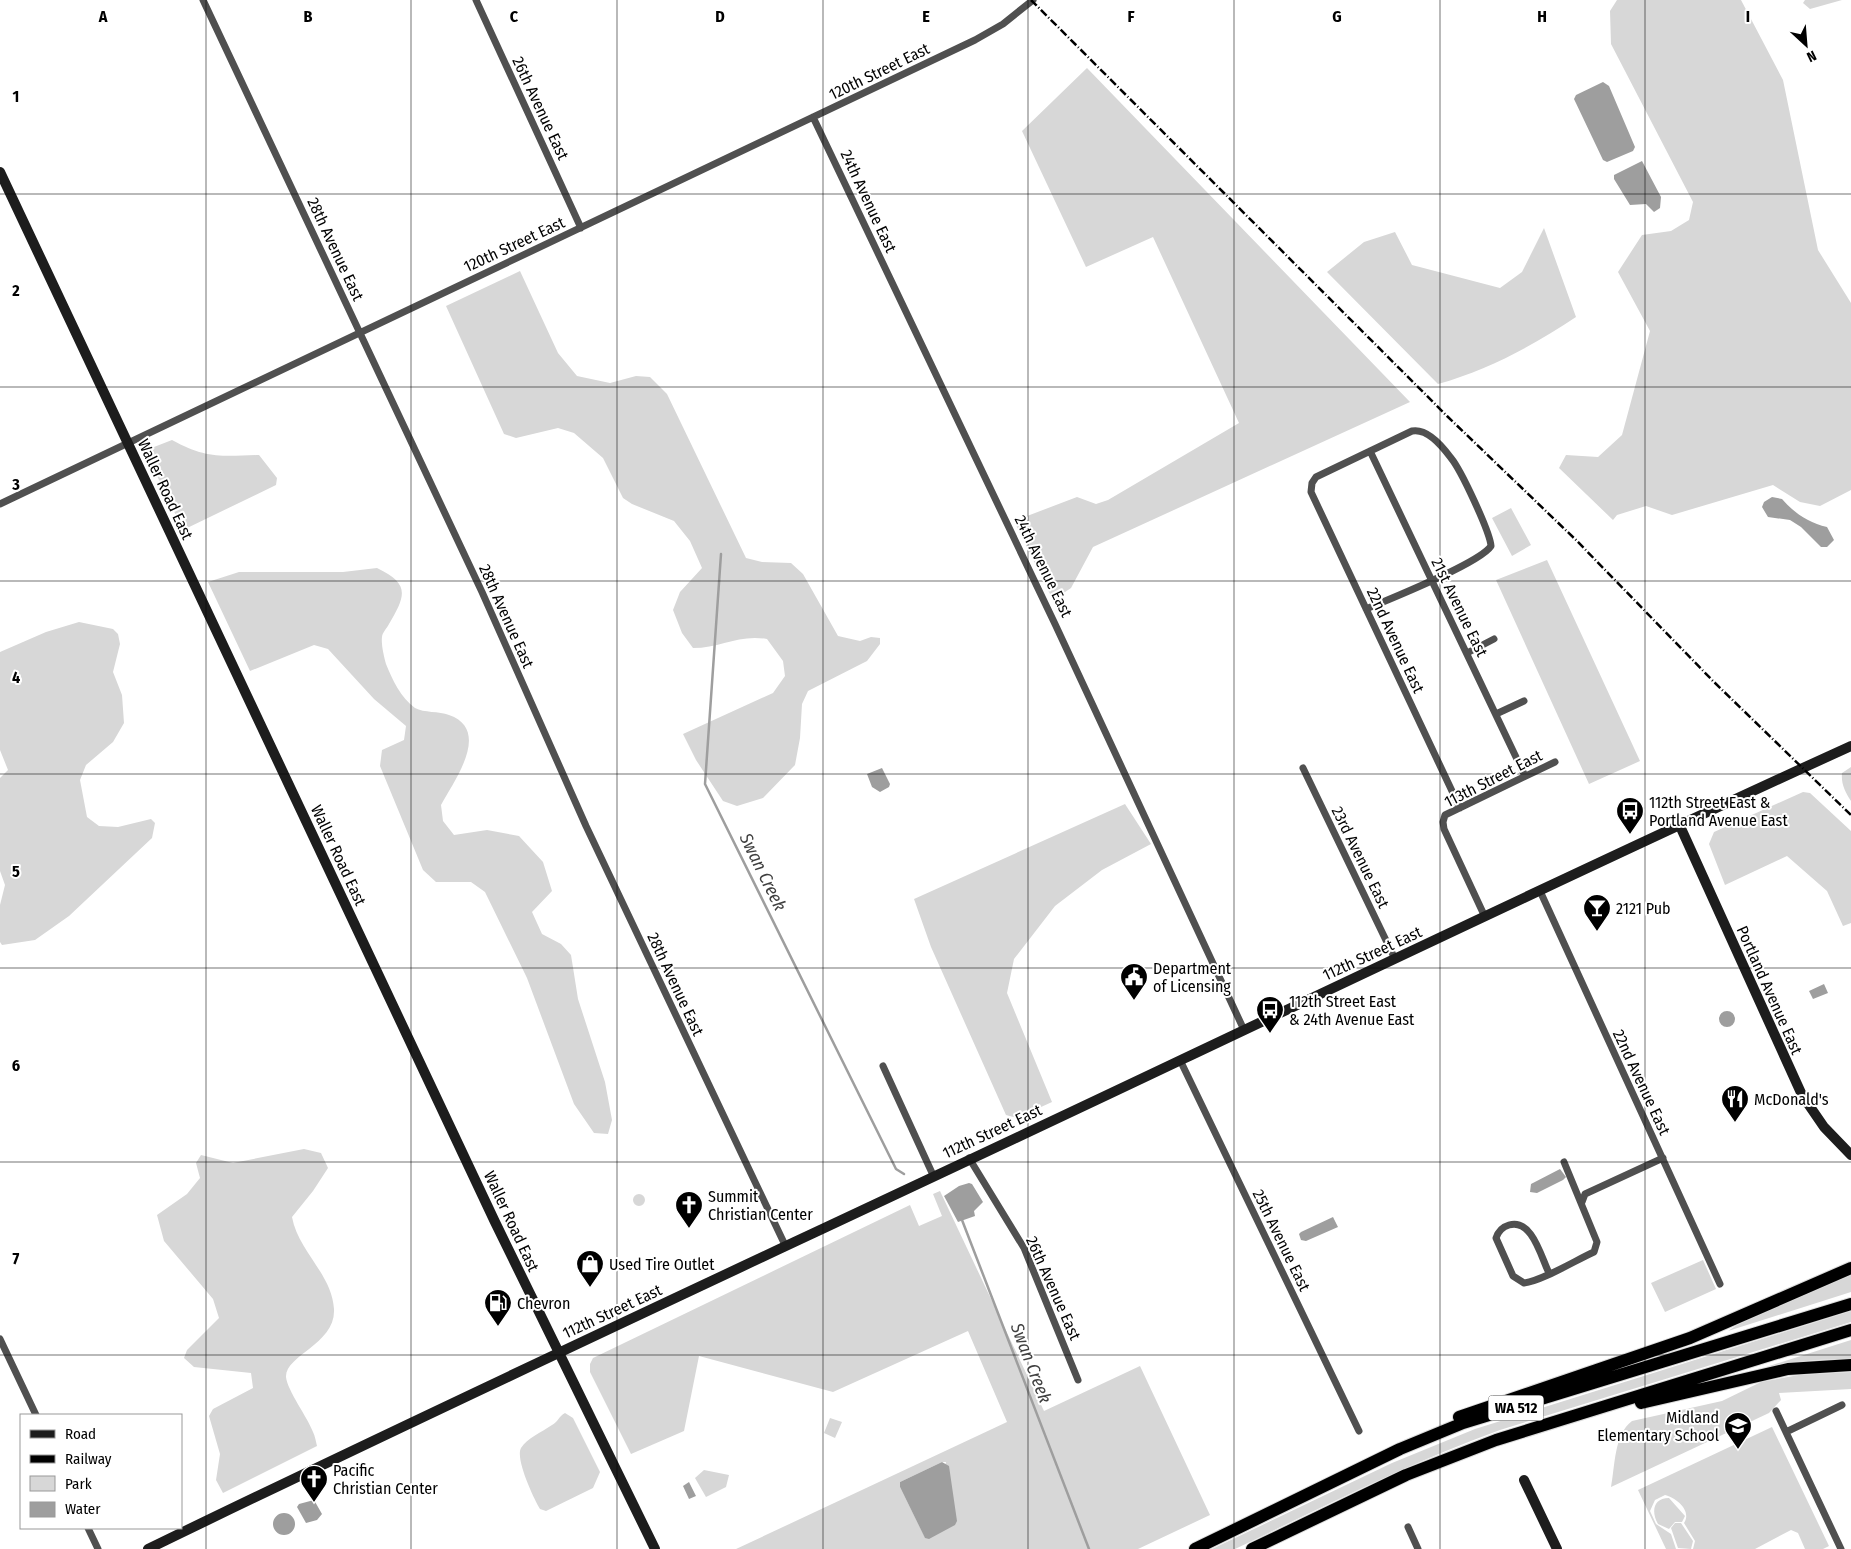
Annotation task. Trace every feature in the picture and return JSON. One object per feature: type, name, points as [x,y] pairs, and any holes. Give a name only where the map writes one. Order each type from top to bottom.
[{"type":"highway","points":[[1400,1449],[1440,1425],[1470,1412],[1690,1338],[1851,1268]]},
{"type":"highway","name":"WA 512","points":[[1195,1549],[1400,1449],[1464,1423],[1851,1304]]},
{"type":"highway","name":"WA 512","points":[[1252,1549],[1414,1471],[1529,1428],[1851,1330]]},
{"type":"highway","points":[[1529,1428],[1788,1369],[1851,1365]]},
{"type":"main road","name":"Waller Road East","points":[[0,172],[558,1353],[655,1549]]},
{"type":"main road","name":"112th Street East","points":[[148,1549],[383,1435],[969,1158],[1851,746]]},
{"type":"main road","name":"Portland Avenue East","points":[[1680,826],[1798,1088],[1820,1122],[1851,1155]]},
{"type":"main road","points":[[1524,1480],[1557,1549]]},
{"type":"street","name":"28th Avenue East","points":[[203,0],[482,592],[590,835],[785,1245]]},
{"type":"street","name":"26th Avenue East","points":[[476,0],[581,228]]},
{"type":"street","name":"120th Street East","points":[[0,504],[975,40],[1003,24],[1033,0]]},
{"type":"street","name":"24th Avenue East","points":[[813,117],[1058,630],[1244,1030]]},
{"type":"street","points":[[1366,609],[1432,580],[1479,556],[1491,546],[1482,520],[1452,458],[1433,439],[1415,430],[1370,451]]},
{"type":"street","name":"22nd Avenue East","points":[[1370,451],[1316,476],[1312,483],[1311,492],[1460,808]]},
{"type":"street","name":"21st Avenue East","points":[[1370,451],[1525,776]]},
{"type":"street","points":[[1467,653],[1494,639]]},
{"type":"street","points":[[1496,714],[1524,701]]},
{"type":"street","name":"113th Street East","points":[[1485,917],[1444,829],[1444,818],[1447,814],[1555,762]]},
{"type":"street","name":"23rd Avenue East","points":[[1302,768],[1395,959]]},
{"type":"street","name":"22nd Avenue East","points":[[1540,891],[1720,1284]]},
{"type":"street","name":"25th Avenue East","points":[[1180,1060],[1359,1431]]},
{"type":"street","points":[[883,1066],[933,1175]]},
{"type":"street","name":"26th Avenue East","points":[[969,1158],[1024,1248],[1078,1380]]},
{"type":"street","points":[[1548,1273],[1530,1234],[1524,1226],[1516,1224],[1506,1226],[1498,1233],[1496,1242],[1517,1281],[1528,1283],[1594,1252],[1598,1245],[1582,1209],[1585,1194],[1663,1158]]},
{"type":"street","points":[[1564,1162],[1582,1202]]},
{"type":"street","points":[[0,1339],[36,1414]]},
{"type":"street","points":[[1786,1432],[1842,1404]]},
{"type":"street","points":[[1776,1411],[1841,1549]]},
{"type":"street","points":[[1408,1527],[1418,1549]]},
{"type":"street","points":[[88,1529],[98,1549]]},
{"type":"green space","points":[[1617,0],[1741,0],[1783,80],[1818,250],[1851,303],[1851,490],[1820,506],[1800,502],[1773,485],[1672,515],[1646,506],[1617,515],[1613,520],[1559,468],[1566,455],[1598,457],[1622,435],[1650,331],[1618,272],[1642,235],[1671,231],[1689,220],[1693,202],[1611,44],[1610,11]]},
{"type":"green space","points":[[1805,0],[1842,0],[1810,9],[1803,3]]},
{"type":"green space","points":[[1087,68],[1410,402],[1093,547],[1071,588],[1053,600],[1014,521],[1077,497],[1096,504],[1108,500],[1239,423],[1153,237],[1086,267],[1022,131]]},
{"type":"green space","points":[[1544,228],[1576,317],[1510,356],[1475,372],[1438,384],[1327,272],[1364,242],[1395,232],[1412,265],[1500,288],[1522,272]]},
{"type":"green space","points":[[520,271],[558,353],[577,376],[610,383],[636,376],[650,377],[667,394],[746,558],[762,562],[791,563],[803,574],[838,636],[860,641],[871,637],[880,638],[880,644],[867,661],[808,691],[802,704],[800,738],[795,765],[763,798],[737,806],[723,801],[696,760],[683,734],[773,693],[785,676],[783,661],[767,639],[747,638],[693,648],[682,633],[673,610],[680,592],[702,568],[690,541],[674,521],[632,504],[623,498],[603,458],[574,433],[558,428],[516,438],[504,434],[446,306]]},
{"type":"green space","points":[[172,440],[195,451],[214,455],[259,455],[277,478],[276,485],[183,530],[147,455],[154,447]]},
{"type":"green space","points":[[1511,508],[1531,545],[1512,556],[1492,518]]},
{"type":"green space","points":[[1547,560],[1640,761],[1589,784],[1496,580]]},
{"type":"green space","points":[[377,568],[395,579],[402,591],[399,605],[382,637],[385,661],[394,682],[405,699],[415,708],[449,715],[462,722],[468,732],[469,744],[466,757],[461,770],[441,805],[443,821],[454,835],[487,830],[519,836],[543,862],[552,891],[532,912],[542,934],[561,944],[571,955],[578,999],[605,1082],[612,1120],[608,1134],[594,1133],[574,1104],[527,978],[485,892],[471,882],[436,882],[423,870],[380,766],[382,750],[404,740],[406,726],[374,699],[328,649],[314,645],[250,671],[208,582],[239,572],[343,572]]},
{"type":"green space","points":[[79,622],[113,629],[118,634],[120,644],[113,672],[122,695],[124,723],[113,742],[86,765],[80,780],[87,817],[99,826],[118,827],[151,819],[155,823],[152,838],[69,916],[35,940],[2,945],[0,942],[0,905],[5,885],[0,871],[0,778],[8,770],[0,750],[0,652],[46,632]]},
{"type":"green space","points":[[1851,767],[1851,801],[1844,788],[1842,773]]},
{"type":"green space","points":[[1803,792],[1810,793],[1851,831],[1851,923],[1843,926],[1827,891],[1787,856],[1725,885],[1709,844],[1714,832]]},
{"type":"green space","points":[[1125,804],[1151,844],[1102,870],[1055,906],[1014,959],[1007,993],[1052,1102],[1017,1118],[1006,1115],[931,947],[914,899]]},
{"type":"green space","points":[[304,1149],[321,1153],[328,1168],[313,1191],[292,1217],[301,1241],[327,1285],[332,1296],[334,1309],[332,1321],[327,1331],[293,1362],[288,1369],[286,1377],[287,1383],[310,1426],[317,1446],[223,1493],[216,1480],[220,1454],[209,1416],[213,1409],[253,1388],[251,1373],[194,1367],[184,1358],[187,1350],[219,1318],[213,1299],[164,1241],[157,1215],[187,1194],[200,1178],[196,1163],[201,1155],[233,1163]]},
{"type":"green space","points":[[940,1191],[1044,1411],[1140,1366],[1210,1515],[1138,1549],[736,1549],[1007,1422],[968,1331],[833,1392],[699,1356],[684,1431],[631,1454],[590,1372],[590,1364],[593,1358],[910,1205],[919,1226],[942,1216],[933,1194]],"holes":[[[942,1462],[946,1462],[925,1537],[900,1487],[900,1482]]]},
{"type":"green space","points":[[637,1194],[641,1194],[645,1200],[641,1206],[637,1206],[633,1202],[633,1198]]},
{"type":"green space","points":[[1703,1260],[1716,1289],[1665,1312],[1651,1283]]},
{"type":"green space","points":[[1851,1274],[1851,1292],[1728,1331],[1737,1325]]},
{"type":"green space","points":[[1851,1311],[1851,1322],[1500,1430],[1399,1471],[1235,1549],[1212,1549],[1392,1463],[1475,1429]]},
{"type":"green space","points":[[1851,1340],[1851,1359],[1815,1360],[1766,1367]]},
{"type":"green space","points":[[1851,1372],[1851,1389],[1779,1393],[1781,1400],[1769,1413],[1611,1487],[1618,1442],[1626,1427],[1632,1421],[1722,1401],[1761,1382],[1799,1375]]},
{"type":"green space","points":[[565,1413],[573,1418],[600,1472],[593,1488],[546,1511],[540,1509],[534,1497],[526,1479],[520,1453],[521,1448],[527,1441],[554,1424]]},
{"type":"green space","points":[[830,1418],[842,1422],[835,1438],[824,1433]]},
{"type":"green space","name":"Midland Elementary School","points":[[1772,1427],[1829,1546],[1823,1549],[1805,1549],[1798,1533],[1791,1530],[1755,1549],[1693,1549],[1695,1541],[1684,1523],[1686,1518],[1685,1510],[1674,1499],[1665,1495],[1655,1500],[1650,1511],[1656,1524],[1671,1534],[1676,1549],[1666,1549],[1638,1490]]},
{"type":"green space","points":[[704,1470],[729,1475],[726,1487],[706,1497],[695,1478]]},
{"type":"green space","points":[[1669,1498],[1685,1516],[1682,1522],[1675,1522],[1669,1529],[1658,1524],[1654,1510],[1660,1500]]},
{"type":"green space","points":[[1675,1523],[1681,1523],[1693,1541],[1691,1549],[1678,1548],[1671,1528]]},
{"type":"water","points":[[1603,82],[1609,86],[1635,147],[1633,151],[1607,162],[1603,160],[1574,99],[1576,95]]},
{"type":"water","points":[[1642,161],[1661,197],[1660,208],[1654,212],[1646,204],[1630,205],[1614,179],[1614,175]]},
{"type":"water","points":[[1772,497],[1782,499],[1802,517],[1827,527],[1834,540],[1827,547],[1821,547],[1801,527],[1790,520],[1768,517],[1762,507],[1764,502]]},
{"type":"water","points":[[882,768],[890,784],[889,787],[880,792],[872,787],[867,774]]},
{"type":"water","points":[[1824,984],[1828,993],[1813,999],[1809,991]]},
{"type":"water","points":[[1724,1011],[1730,1011],[1735,1016],[1733,1025],[1724,1027],[1719,1022],[1719,1016]]},
{"type":"water","points":[[1560,1169],[1566,1177],[1563,1180],[1537,1193],[1530,1192],[1531,1184]]},
{"type":"water","points":[[972,1184],[983,1202],[974,1211],[975,1216],[958,1222],[944,1196],[959,1186]]},
{"type":"water","points":[[1333,1217],[1338,1227],[1306,1241],[1301,1240],[1299,1234],[1301,1232]]},
{"type":"water","points":[[942,1462],[949,1466],[957,1521],[955,1525],[929,1539],[925,1538],[900,1487],[900,1482]]},
{"type":"water","points":[[689,1482],[696,1496],[689,1499],[683,1486]]},
{"type":"water","points":[[314,1500],[322,1514],[317,1520],[306,1523],[297,1507],[299,1504]]},
{"type":"water","points":[[284,1513],[292,1516],[295,1524],[292,1532],[284,1535],[276,1532],[273,1524],[276,1516]]},
{"type":"waterway","name":"Swan Creek","points":[[721,554],[705,784],[896,1169],[904,1174]]},
{"type":"waterway","name":"Swan Creek","points":[[962,1220],[1089,1549]]},
{"type":"railway","points":[[1031,0],[1447,416],[1576,540],[1713,681],[1851,815]]},
{"type":"place","name":"112th Street East & Portland Avenue East","points":[[1630,835]]},
{"type":"place","name":"2121 Pub","points":[[1597,932]]},
{"type":"place","name":"Department of Licensing","points":[[1134,1001]]},
{"type":"place","name":"112th Street East & 24th Avenue East","points":[[1270,1034]]},
{"type":"place","name":"McDonald's","points":[[1735,1123]]},
{"type":"place","name":"Summit Christian Center","points":[[689,1229]]},
{"type":"place","name":"Used Tire Outlet","points":[[590,1288]]},
{"type":"place","name":"Chevron","points":[[498,1327]]},
{"type":"place","name":"Midland Elementary School","points":[[1738,1450]]},
{"type":"place","name":"Pacific Christian Center","points":[[314,1503]]}]
